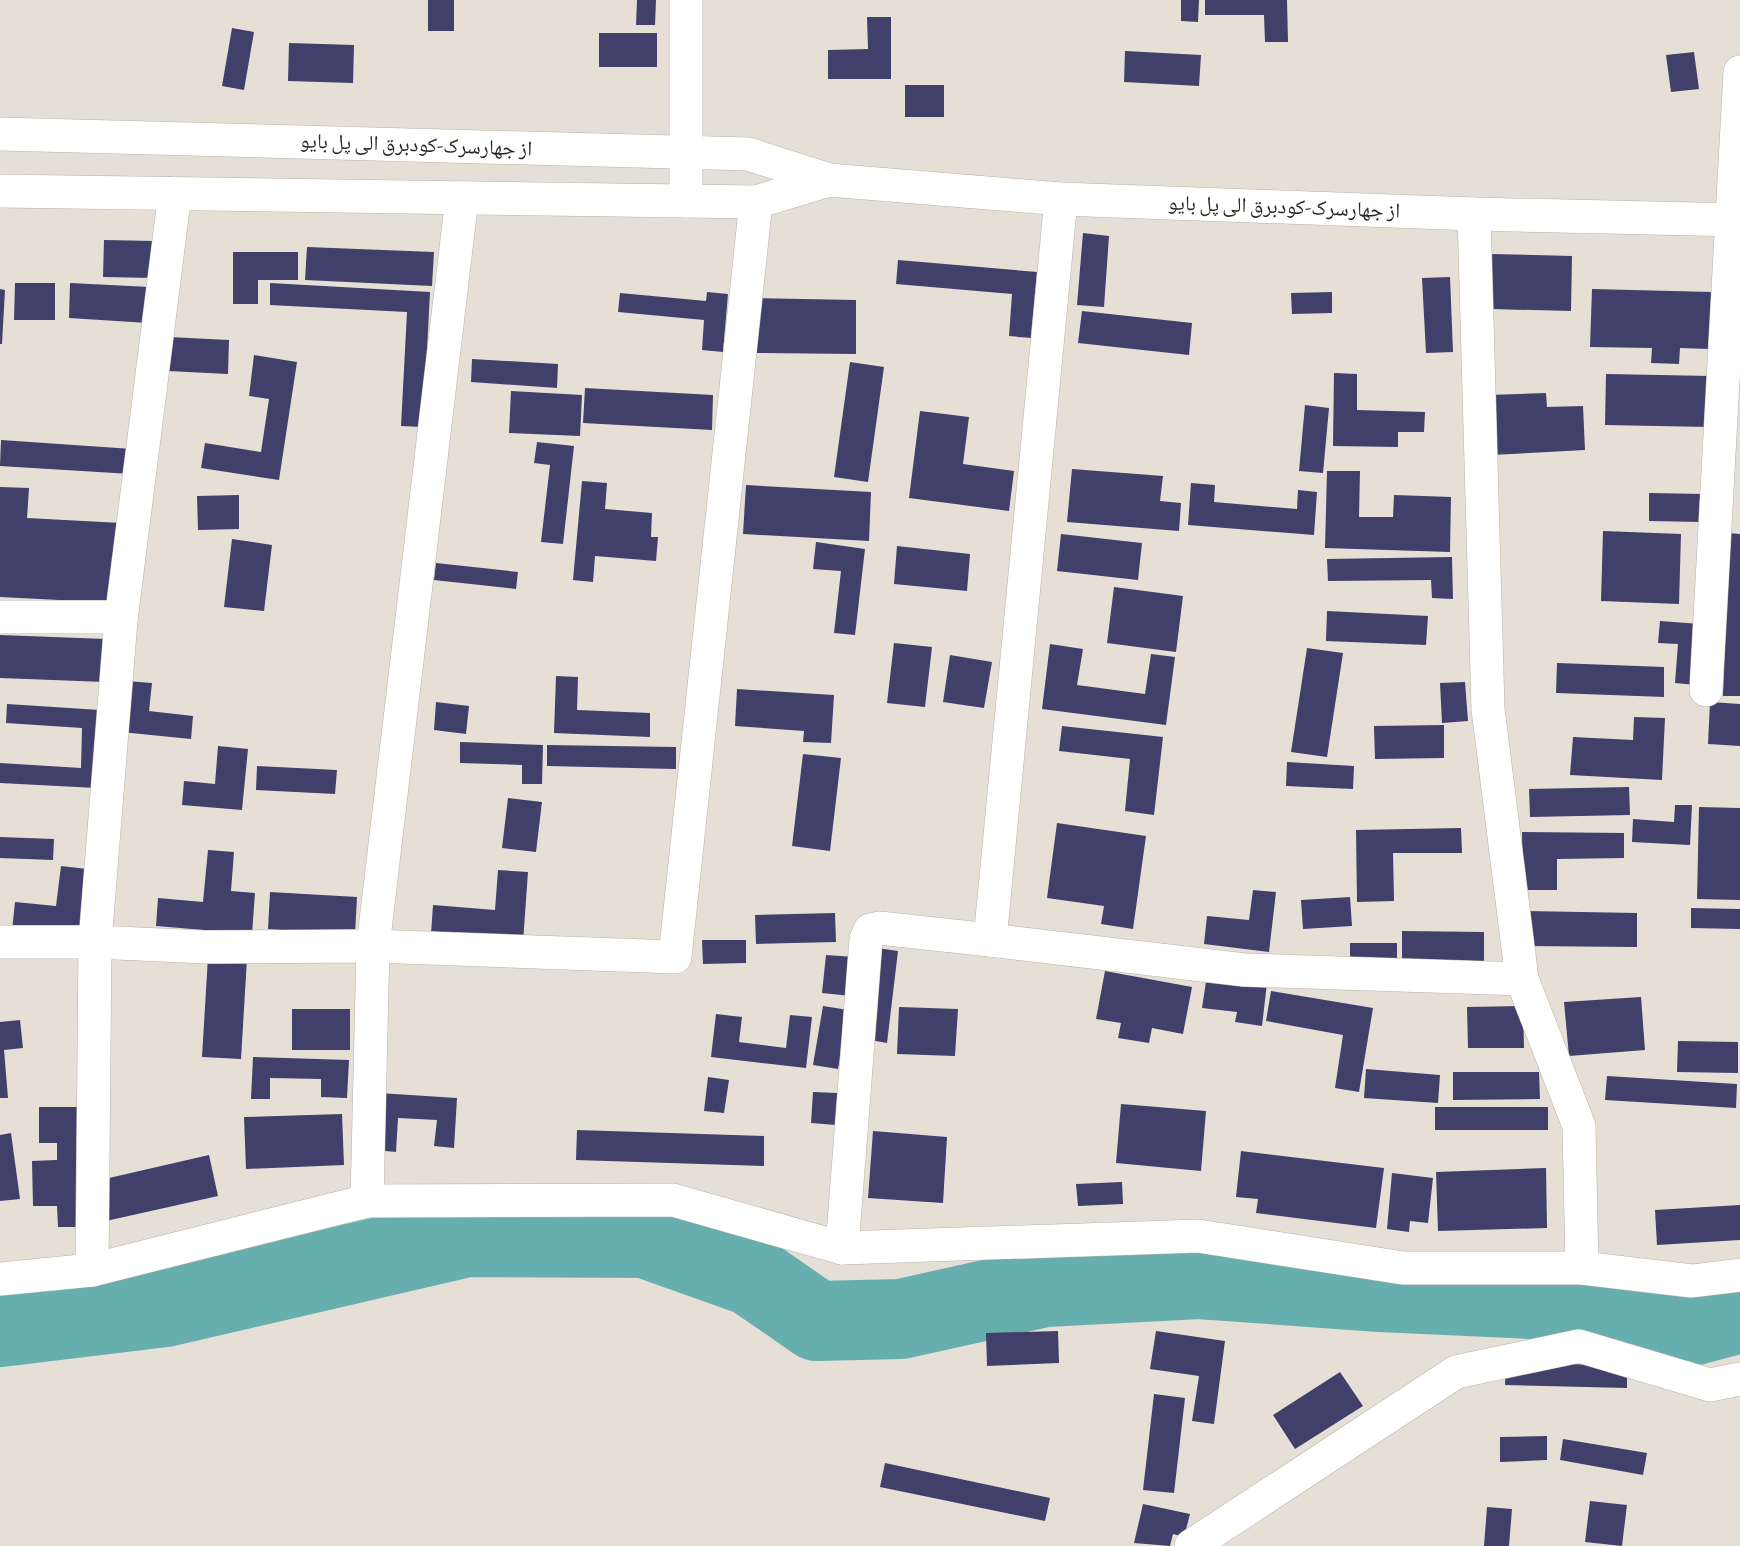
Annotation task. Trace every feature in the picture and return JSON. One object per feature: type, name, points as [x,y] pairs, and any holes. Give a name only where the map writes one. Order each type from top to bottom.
[{"type":"street","points":[[686,0],[687,201]]},
{"type":"street","points":[[1706,690],[1737,220],[1740,72]]},
{"type":"street","name":"از جهارسرک-کودبرق الی پل بایو","points":[[0,134],[748,154],[829,180],[1061,199],[1474,214],[1737,220]]},
{"type":"street","name":"از جهارسرک-کودبرق الی پل بایو","points":[[0,191],[756,202],[829,180]]},
{"type":"street","points":[[92,1270],[95,942],[121,620],[175,193]]},
{"type":"street","points":[[367,1201],[373,946],[462,198]]},
{"type":"street","points":[[990,940],[1061,199]]},
{"type":"street","points":[[0,942],[95,942],[204,947],[373,946],[675,957],[756,202]]},
{"type":"street","points":[[1474,214],[1488,709],[1522,979],[1579,1126],[1582,1268]]},
{"type":"street","points":[[0,617],[106,617],[121,620]]},
{"type":"street","points":[[842,1248],[866,939],[870,930],[879,928],[1245,970],[1522,979]]},
{"type":"street","points":[[0,1279],[92,1270],[367,1201],[673,1200],[842,1248],[1198,1236],[1403,1268],[1582,1268],[1692,1281],[1740,1275]]},
{"type":"street","points":[[1191,1546],[1455,1372],[1579,1346],[1710,1384],[1740,1379]]},
{"type":"building","points":[[428,0],[454,0],[454,31],[428,31]]},
{"type":"building","points":[[637,0],[656,0],[655,25],[636,25]]},
{"type":"building","points":[[1181,0],[1199,0],[1198,22],[1181,21]]},
{"type":"building","points":[[1205,0],[1287,0],[1288,42],[1265,42],[1264,15],[1205,15]]},
{"type":"building","points":[[867,17],[891,17],[891,79],[828,79],[828,50],[868,49]]},
{"type":"building","points":[[232,28],[254,32],[244,90],[222,86]]},
{"type":"building","points":[[599,33],[657,33],[657,67],[599,67]]},
{"type":"building","points":[[289,43],[354,45],[353,83],[288,81]]},
{"type":"building","points":[[1125,51],[1201,55],[1199,86],[1124,82]]},
{"type":"building","points":[[1694,52],[1699,89],[1671,92],[1666,55]]},
{"type":"building","points":[[905,85],[944,85],[944,117],[905,117]]},
{"type":"building","points":[[1083,233],[1109,236],[1104,307],[1077,305]]},
{"type":"building","points":[[104,240],[155,241],[154,278],[103,277]]},
{"type":"building","points":[[307,247],[434,252],[432,286],[305,280]]},
{"type":"building","points":[[233,252],[298,252],[298,280],[258,280],[258,304],[233,304]]},
{"type":"building","points":[[1491,254],[1572,256],[1571,311],[1491,309]]},
{"type":"building","points":[[898,260],[1037,272],[1031,338],[1009,336],[1012,294],[896,284]]},
{"type":"building","points":[[1450,277],[1453,352],[1426,353],[1422,278]]},
{"type":"building","points":[[15,283],[55,283],[55,320],[14,320]]},
{"type":"building","points":[[70,283],[150,287],[148,323],[69,318]]},
{"type":"building","points":[[270,283],[430,292],[423,427],[401,426],[407,312],[270,305]]},
{"type":"building","points":[[0,289],[5,290],[2,344],[0,344]]},
{"type":"building","points":[[1592,289],[1712,292],[1710,349],[1680,348],[1679,364],[1651,363],[1652,348],[1590,347]]},
{"type":"building","points":[[707,292],[728,294],[723,352],[702,350],[704,320],[618,312],[620,293],[706,301]]},
{"type":"building","points":[[1332,292],[1332,313],[1292,314],[1291,293]]},
{"type":"building","points":[[755,298],[856,300],[856,354],[755,353]]},
{"type":"building","points":[[1082,311],[1192,323],[1189,355],[1078,343]]},
{"type":"building","points":[[169,337],[229,340],[228,374],[168,371]]},
{"type":"building","points":[[254,355],[297,362],[279,480],[201,468],[205,443],[261,452],[269,399],[249,396]]},
{"type":"building","points":[[472,359],[558,364],[557,388],[471,382]]},
{"type":"building","points":[[850,362],[884,367],[868,482],[834,477]]},
{"type":"building","points":[[1334,373],[1357,374],[1357,410],[1425,412],[1424,432],[1398,432],[1398,447],[1333,446]]},
{"type":"building","points":[[1606,374],[1711,376],[1710,427],[1605,425]]},
{"type":"building","points":[[585,388],[713,395],[712,430],[583,423]]},
{"type":"building","points":[[511,391],[582,395],[580,436],[509,433]]},
{"type":"building","points":[[1546,393],[1547,407],[1583,406],[1585,450],[1491,455],[1488,395]]},
{"type":"building","points":[[1305,405],[1329,408],[1323,473],[1299,471]]},
{"type":"building","points":[[920,411],[969,417],[963,464],[1014,471],[1009,511],[909,498]]},
{"type":"building","points":[[1,440],[132,449],[131,474],[0,466]]},
{"type":"building","points":[[537,442],[574,446],[563,544],[541,542],[550,465],[534,463]]},
{"type":"building","points":[[1072,469],[1163,476],[1160,501],[1181,503],[1179,531],[1067,522]]},
{"type":"building","points":[[1327,471],[1360,471],[1359,517],[1393,517],[1394,495],[1451,497],[1450,552],[1325,548]]},
{"type":"building","points":[[582,481],[607,483],[605,509],[652,513],[651,537],[658,537],[656,561],[595,556],[593,582],[573,580]]},
{"type":"building","points":[[1191,483],[1215,485],[1214,502],[1297,509],[1298,490],[1317,492],[1314,535],[1188,525]]},
{"type":"building","points":[[746,485],[871,492],[869,541],[743,534]]},
{"type":"building","points":[[0,487],[29,488],[27,518],[121,523],[118,603],[0,597]]},
{"type":"building","points":[[1649,493],[1703,494],[1702,522],[1649,521]]},
{"type":"building","points":[[239,495],[239,529],[198,530],[197,496]]},
{"type":"building","points":[[1603,531],[1681,534],[1679,604],[1601,601]]},
{"type":"building","points":[[1728,533],[1740,534],[1740,696],[1723,696]]},
{"type":"building","points":[[1061,534],[1142,543],[1138,580],[1057,571]]},
{"type":"building","points":[[232,539],[272,545],[264,611],[224,607]]},
{"type":"building","points":[[816,542],[865,549],[855,635],[834,633],[841,571],[813,569]]},
{"type":"building","points":[[897,546],[970,554],[967,591],[894,584]]},
{"type":"building","points":[[1452,557],[1453,599],[1432,598],[1431,580],[1328,581],[1327,559]]},
{"type":"building","points":[[436,563],[518,572],[516,589],[434,580]]},
{"type":"building","points":[[1114,587],[1183,596],[1176,652],[1107,643]]},
{"type":"building","points":[[1327,611],[1428,616],[1426,645],[1326,641]]},
{"type":"building","points":[[1660,621],[1700,624],[1696,685],[1675,683],[1678,644],[1658,643]]},
{"type":"building","points":[[0,635],[106,639],[105,682],[0,678]]},
{"type":"building","points":[[894,643],[932,647],[925,707],[887,703]]},
{"type":"building","points":[[1050,644],[1083,649],[1077,685],[1145,694],[1151,654],[1175,657],[1166,725],[1042,709]]},
{"type":"building","points":[[1307,648],[1343,653],[1327,757],[1291,752]]},
{"type":"building","points":[[950,655],[992,662],[984,708],[943,702]]},
{"type":"building","points":[[1557,663],[1664,667],[1664,697],[1556,693]]},
{"type":"building","points":[[556,676],[578,677],[577,710],[650,713],[650,737],[554,733]]},
{"type":"building","points":[[126,681],[152,683],[149,711],[193,716],[191,739],[121,732]]},
{"type":"building","points":[[1465,682],[1468,721],[1442,723],[1440,683]]},
{"type":"building","points":[[737,689],[834,695],[831,743],[803,742],[804,731],[735,726]]},
{"type":"building","points":[[436,702],[469,706],[466,734],[434,730]]},
{"type":"building","points":[[1710,702],[1740,704],[1740,746],[1708,744]]},
{"type":"building","points":[[7,704],[100,710],[96,788],[0,783],[0,763],[81,768],[82,728],[6,723]]},
{"type":"building","points":[[1634,717],[1665,718],[1662,780],[1570,775],[1573,737],[1633,740]]},
{"type":"building","points":[[1444,725],[1444,758],[1375,759],[1374,726]]},
{"type":"building","points":[[1062,726],[1163,737],[1154,815],[1125,811],[1130,759],[1059,751]]},
{"type":"building","points":[[460,742],[543,745],[542,784],[522,784],[522,765],[460,763]]},
{"type":"building","points":[[547,745],[676,747],[676,769],[547,766]]},
{"type":"building","points":[[218,746],[248,749],[242,810],[182,805],[184,781],[215,784]]},
{"type":"building","points":[[803,754],[841,758],[830,851],[792,846]]},
{"type":"building","points":[[1287,762],[1354,766],[1353,789],[1286,786]]},
{"type":"building","points":[[257,766],[337,770],[335,794],[256,790]]},
{"type":"building","points":[[1629,787],[1630,815],[1530,817],[1529,789]]},
{"type":"building","points":[[508,798],[542,802],[536,852],[502,848]]},
{"type":"building","points":[[1675,805],[1692,805],[1690,845],[1632,842],[1633,819],[1674,822]]},
{"type":"building","points":[[1699,807],[1740,808],[1740,900],[1697,899]]},
{"type":"building","points":[[1057,823],[1146,836],[1133,929],[1101,924],[1104,906],[1047,898]]},
{"type":"building","points":[[1461,828],[1462,853],[1393,853],[1394,901],[1357,902],[1356,830]]},
{"type":"building","points":[[1522,832],[1624,833],[1624,858],[1557,859],[1557,890],[1523,890]]},
{"type":"building","points":[[0,837],[54,839],[53,860],[0,858]]},
{"type":"building","points":[[208,850],[234,852],[231,891],[255,893],[252,934],[156,926],[158,898],[203,902]]},
{"type":"building","points":[[61,866],[87,869],[79,938],[12,931],[15,902],[56,906]]},
{"type":"building","points":[[498,870],[528,872],[523,942],[431,934],[433,905],[495,910]]},
{"type":"building","points":[[1253,890],[1276,892],[1269,952],[1204,944],[1207,916],[1249,920]]},
{"type":"building","points":[[270,892],[357,897],[355,935],[268,929]]},
{"type":"building","points":[[1350,897],[1352,926],[1303,929],[1301,900]]},
{"type":"building","points":[[1691,908],[1740,909],[1740,929],[1691,928]]},
{"type":"building","points":[[1525,911],[1637,913],[1637,947],[1525,946]]},
{"type":"building","points":[[835,913],[836,942],[756,944],[755,915]]},
{"type":"building","points":[[1402,931],[1484,932],[1484,962],[1402,961]]},
{"type":"building","points":[[702,940],[746,940],[746,963],[703,964]]},
{"type":"building","points":[[1350,943],[1397,943],[1397,961],[1350,961]]},
{"type":"building","points":[[877,948],[898,951],[887,1043],[865,1039]]},
{"type":"building","points":[[826,955],[855,957],[851,996],[822,993]]},
{"type":"building","points":[[208,957],[247,959],[241,1059],[202,1057]]},
{"type":"building","points":[[1105,971],[1192,987],[1183,1034],[1152,1028],[1149,1043],[1118,1038],[1121,1023],[1096,1019]]},
{"type":"building","points":[[1207,975],[1267,983],[1262,1026],[1235,1022],[1237,1012],[1202,1008]]},
{"type":"building","points":[[1271,991],[1373,1008],[1359,1092],[1335,1088],[1343,1035],[1266,1021]]},
{"type":"building","points":[[1641,997],[1645,1050],[1569,1056],[1564,1002]]},
{"type":"building","points":[[823,1006],[848,1010],[838,1069],[813,1065]]},
{"type":"building","points":[[1523,1006],[1524,1048],[1468,1048],[1467,1007]]},
{"type":"building","points":[[899,1007],[958,1009],[955,1056],[897,1054]]},
{"type":"building","points":[[292,1009],[350,1009],[350,1050],[292,1050]]},
{"type":"building","points":[[716,1014],[742,1017],[739,1042],[786,1048],[790,1015],[812,1017],[806,1068],[711,1057]]},
{"type":"building","points":[[20,1020],[23,1048],[4,1050],[8,1098],[0,1098],[0,1022]]},
{"type":"building","points":[[1678,1041],[1738,1042],[1738,1073],[1677,1072]]},
{"type":"building","points":[[253,1057],[349,1060],[347,1098],[321,1097],[321,1079],[270,1078],[270,1099],[251,1099]]},
{"type":"building","points":[[1366,1069],[1440,1075],[1438,1103],[1364,1098]]},
{"type":"building","points":[[1453,1072],[1539,1072],[1540,1099],[1453,1100]]},
{"type":"building","points":[[1607,1076],[1737,1084],[1736,1108],[1605,1100]]},
{"type":"building","points":[[708,1077],[729,1080],[724,1113],[704,1111]]},
{"type":"building","points":[[813,1092],[838,1093],[836,1125],[811,1123]]},
{"type":"building","points":[[379,1093],[457,1098],[454,1148],[434,1146],[437,1120],[398,1118],[396,1152],[375,1150]]},
{"type":"building","points":[[1121,1104],[1206,1111],[1201,1171],[1116,1163]]},
{"type":"building","points":[[39,1107],[80,1107],[81,1227],[58,1227],[57,1206],[33,1206],[32,1161],[57,1160],[57,1143],[39,1143]]},
{"type":"building","points":[[1435,1107],[1548,1107],[1548,1130],[1435,1130]]},
{"type":"building","points":[[342,1114],[344,1165],[246,1169],[244,1117]]},
{"type":"building","points":[[577,1130],[764,1136],[764,1166],[576,1160]]},
{"type":"building","points":[[873,1131],[947,1137],[943,1203],[868,1198]]},
{"type":"building","points":[[11,1133],[20,1199],[0,1201],[0,1135]]},
{"type":"building","points":[[1241,1151],[1384,1168],[1376,1228],[1256,1213],[1258,1199],[1236,1197]]},
{"type":"building","points":[[209,1155],[218,1196],[106,1221],[96,1181]]},
{"type":"building","points":[[1546,1168],[1547,1228],[1438,1231],[1436,1172]]},
{"type":"building","points":[[1392,1173],[1433,1178],[1428,1223],[1410,1221],[1409,1232],[1387,1229]]},
{"type":"building","points":[[1122,1182],[1123,1204],[1078,1206],[1076,1184]]},
{"type":"building","points":[[1740,1205],[1740,1240],[1657,1245],[1655,1210]]},
{"type":"building","points":[[1058,1331],[1059,1363],[987,1366],[986,1333]]},
{"type":"building","points":[[1156,1331],[1225,1341],[1214,1424],[1192,1421],[1199,1376],[1150,1369]]},
{"type":"building","points":[[1506,1362],[1627,1366],[1627,1388],[1505,1385]]},
{"type":"building","points":[[1340,1372],[1363,1406],[1295,1449],[1273,1415]]},
{"type":"building","points":[[1154,1394],[1185,1398],[1174,1493],[1143,1490]]},
{"type":"building","points":[[1547,1436],[1547,1460],[1500,1462],[1500,1437]]},
{"type":"building","points":[[1563,1439],[1647,1453],[1643,1475],[1560,1460]]},
{"type":"building","points":[[885,1463],[1050,1498],[1045,1521],[880,1487]]},
{"type":"building","points":[[1590,1501],[1627,1505],[1622,1546],[1585,1542]]},
{"type":"building","points":[[1143,1504],[1190,1514],[1184,1537],[1173,1534],[1170,1546],[1134,1543]]},
{"type":"building","points":[[1487,1507],[1512,1509],[1509,1546],[1484,1546]]},
{"type":"waterway","points":[[0,1327],[165,1307],[467,1237],[645,1238],[752,1276],[817,1321],[901,1319],[1045,1287],[1199,1279],[1380,1292],[1554,1300],[1672,1331],[1740,1313]]}]
